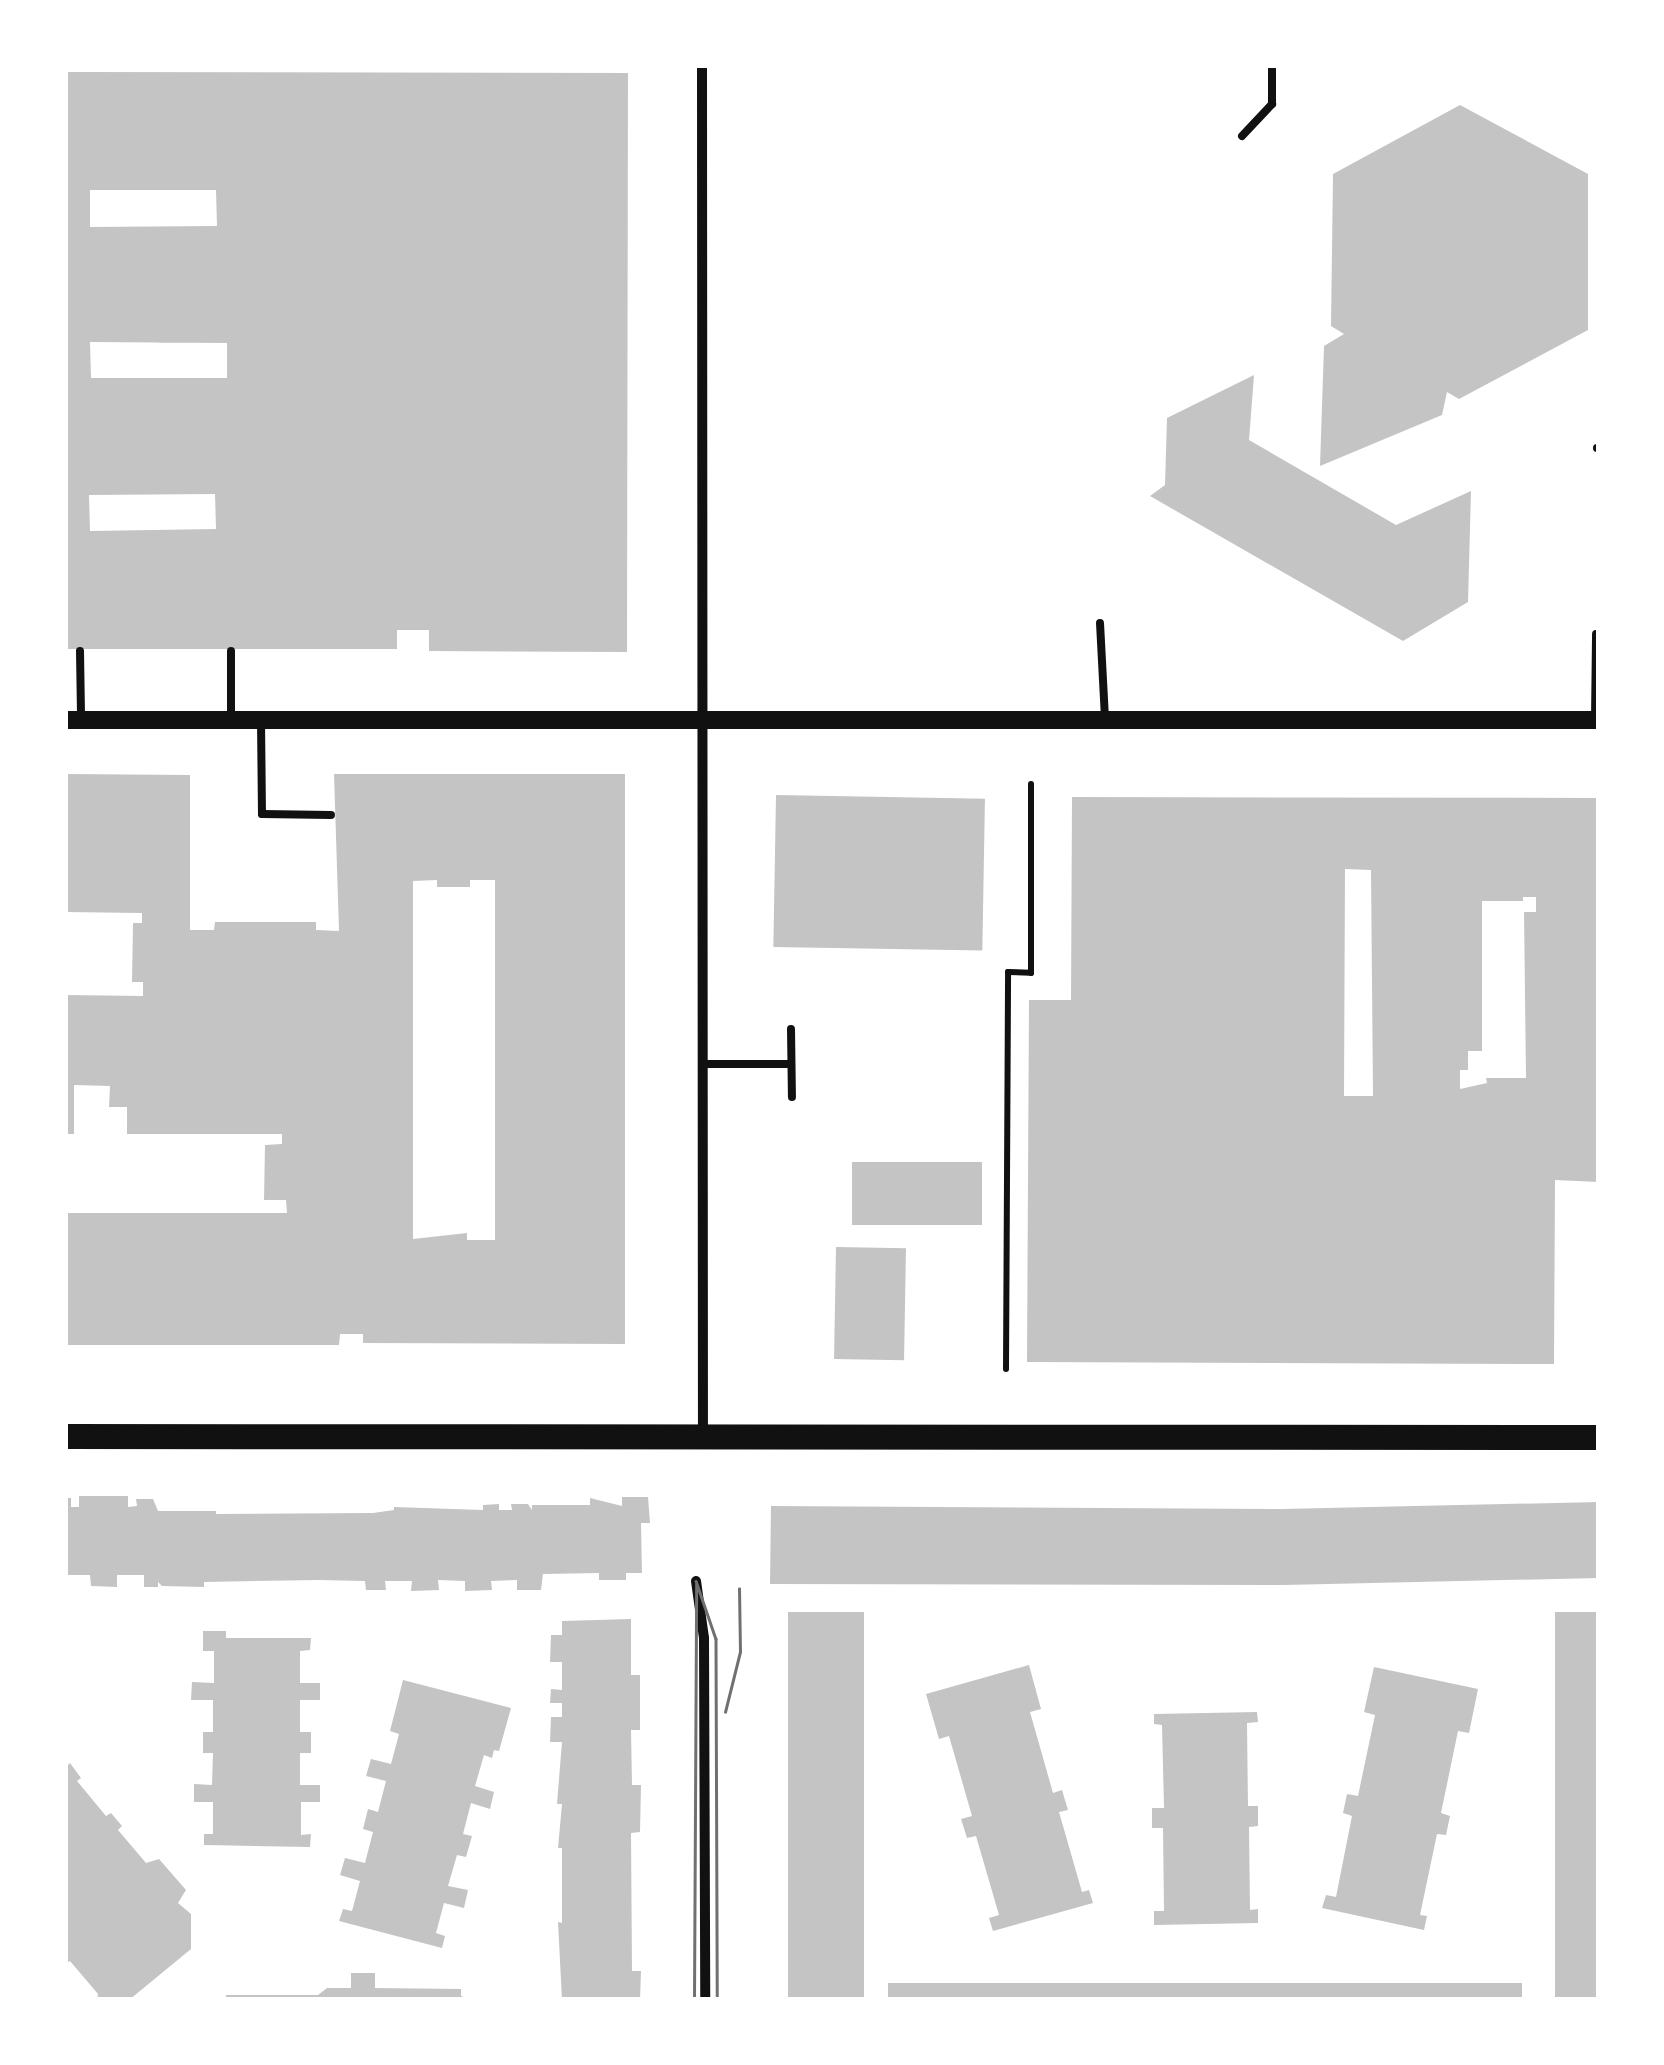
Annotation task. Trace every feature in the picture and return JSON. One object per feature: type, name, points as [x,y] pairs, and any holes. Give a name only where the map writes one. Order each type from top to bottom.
[{"type":"main road","points":[[65,1436],[1599,1437]]},
{"type":"street","points":[[702,65],[703,1439]]},
{"type":"street","points":[[73,720],[1597,720]]},
{"type":"street","points":[[696,1581],[704,1638],[705,2000]]},
{"type":"lane","points":[[1242,136],[1272,104],[1272,65]]},
{"type":"lane","points":[[1100,623],[1105,720]]},
{"type":"lane","points":[[1596,634],[1597,720]]},
{"type":"lane","points":[[73,720],[80,652]]},
{"type":"lane","points":[[231,652],[232,720]]},
{"type":"lane","points":[[261,720],[262,814],[332,815]]},
{"type":"lane","points":[[791,1028],[792,1097]]},
{"type":"lane","points":[[704,1064],[790,1064]]},
{"type":"path","points":[[1006,1369],[1008,972],[1030,973],[1030,784]]},
{"type":"building","points":[[65,72],[628,73],[627,652],[429,651],[429,630],[397,630],[397,649],[65,649]],"holes":[[[90,190],[216,190],[217,226],[90,227]],[[90,342],[227,343],[227,378],[91,378]],[[215,494],[216,529],[90,531],[89,495]]]},
{"type":"building","points":[[1460,105],[1588,174],[1588,330],[1459,399],[1447,392],[1442,415],[1320,466],[1324,346],[1344,334],[1331,326],[1333,174]]},
{"type":"building","points":[[1254,375],[1249,440],[1396,525],[1471,491],[1468,602],[1403,641],[1150,496],[1165,485],[1167,418]]},
{"type":"building","points":[[65,774],[190,775],[190,930],[214,930],[215,922],[316,922],[316,930],[339,931],[334,774],[625,774],[625,1344],[363,1343],[363,1334],[340,1334],[339,1345],[65,1345],[65,1213],[287,1213],[286,1200],[264,1200],[265,1145],[282,1144],[282,1134],[127,1134],[127,1107],[109,1107],[110,1086],[74,1085],[74,1134],[65,1134],[65,995],[143,996],[143,982],[132,982],[133,923],[142,923],[142,913],[65,912]],"holes":[[[437,880],[437,887],[470,887],[470,880],[495,880],[495,1240],[467,1240],[467,1233],[413,1239],[413,881]]]},
{"type":"building","points":[[776,795],[985,799],[982,951],[773,947]]},
{"type":"building","points":[[1072,797],[1599,798],[1599,1182],[1555,1180],[1554,1364],[1027,1362],[1029,1000],[1071,1000]],"holes":[[[1345,869],[1371,870],[1373,1096],[1344,1096]],[[1523,897],[1536,897],[1536,912],[1524,912],[1526,1078],[1486,1078],[1487,1083],[1460,1089],[1460,1070],[1468,1070],[1468,1051],[1482,1051],[1482,901],[1523,901]]]},
{"type":"building","points":[[852,1162],[982,1162],[982,1225],[852,1225]]},
{"type":"building","points":[[836,1247],[906,1248],[904,1360],[834,1359]]},
{"type":"building","points":[[79,1496],[128,1496],[128,1507],[137,1506],[136,1499],[153,1499],[158,1511],[216,1514],[373,1513],[394,1507],[483,1510],[483,1505],[499,1504],[499,1510],[512,1510],[511,1504],[528,1504],[532,1510],[532,1505],[590,1505],[590,1498],[622,1506],[622,1497],[648,1497],[650,1523],[641,1523],[642,1573],[626,1573],[626,1580],[599,1580],[599,1573],[543,1574],[541,1590],[517,1590],[517,1580],[491,1581],[492,1590],[465,1591],[465,1581],[438,1580],[439,1590],[411,1591],[412,1581],[385,1581],[386,1590],[366,1590],[365,1581],[318,1580],[204,1582],[204,1587],[162,1586],[158,1582],[158,1587],[144,1587],[144,1575],[117,1575],[117,1587],[91,1586],[90,1575],[65,1575],[65,1498],[71,1498],[71,1507],[79,1507]]},
{"type":"building","points":[[1599,1502],[1599,1578],[1284,1585],[770,1584],[771,1506],[1282,1509]]},
{"type":"building","points":[[788,1612],[864,1612],[864,2000],[788,2000]]},
{"type":"building","points":[[1555,1612],[1599,1612],[1599,2000],[1555,2000]]},
{"type":"building","points":[[631,1619],[631,1675],[640,1675],[640,1730],[631,1730],[632,1785],[641,1785],[640,1832],[631,1833],[632,1971],[641,1971],[640,2000],[562,2000],[558,1922],[562,1923],[562,1848],[558,1848],[562,1804],[557,1804],[562,1742],[550,1742],[551,1717],[562,1717],[562,1703],[550,1703],[551,1689],[562,1690],[562,1662],[550,1662],[551,1635],[562,1635],[562,1621]]},
{"type":"building","points":[[203,1631],[226,1631],[226,1638],[311,1638],[310,1650],[300,1651],[300,1683],[320,1683],[320,1700],[300,1700],[300,1732],[311,1732],[311,1753],[300,1753],[300,1785],[320,1785],[320,1802],[301,1802],[301,1835],[311,1834],[310,1847],[204,1845],[204,1834],[213,1834],[213,1802],[194,1802],[194,1784],[212,1785],[213,1753],[203,1753],[203,1732],[213,1732],[213,1700],[191,1700],[192,1682],[214,1683],[214,1651],[203,1651]]},
{"type":"building","points":[[1029,1665],[1041,1709],[1030,1712],[1053,1793],[1062,1790],[1068,1810],[1059,1812],[1082,1892],[1089,1890],[1093,1903],[993,1931],[989,1918],[999,1915],[976,1836],[967,1838],[961,1819],[972,1816],[949,1736],[939,1739],[926,1694]]},
{"type":"building","points":[[1374,1667],[1478,1689],[1469,1733],[1458,1731],[1441,1813],[1450,1816],[1446,1835],[1437,1834],[1420,1915],[1427,1916],[1424,1930],[1322,1908],[1326,1895],[1336,1897],[1352,1816],[1343,1813],[1347,1794],[1358,1796],[1375,1715],[1364,1712]]},
{"type":"building","points":[[403,1680],[511,1708],[499,1751],[494,1750],[492,1758],[484,1755],[475,1786],[494,1792],[490,1809],[471,1803],[463,1834],[472,1836],[466,1857],[457,1855],[448,1886],[468,1890],[464,1908],[444,1903],[436,1933],[445,1936],[442,1948],[339,1921],[343,1909],[352,1911],[360,1881],[340,1875],[345,1858],[365,1863],[373,1832],[363,1829],[368,1809],[378,1812],[386,1781],[366,1776],[371,1759],[391,1764],[399,1734],[390,1731]]},
{"type":"building","points":[[1257,1712],[1258,1722],[1247,1723],[1248,1806],[1258,1806],[1258,1826],[1249,1827],[1250,1910],[1258,1909],[1258,1923],[1154,1925],[1154,1911],[1164,1911],[1163,1828],[1152,1828],[1152,1808],[1164,1808],[1162,1725],[1154,1724],[1154,1714]]},
{"type":"building","points":[[70,1763],[81,1778],[77,1781],[106,1816],[111,1813],[122,1826],[118,1830],[146,1863],[159,1859],[186,1890],[178,1903],[191,1914],[191,1949],[129,2000],[97,2000],[98,1994],[70,1961],[65,1964],[65,1768]]},
{"type":"building","points":[[351,1973],[375,1973],[375,1988],[461,1989],[461,1996],[472,2000],[226,2000],[226,1995],[318,1995],[327,1988],[351,1988]]},
{"type":"building","points":[[888,1983],[1522,1983],[1522,2000],[888,2000]]},
{"type":"tram line","points":[[696,1581],[716,1639],[717,2000]]},
{"type":"tram line","points":[[694,2000],[696,1585]]},
{"type":"tram line","points":[[725,1712],[740,1652],[739,1589]]}]
